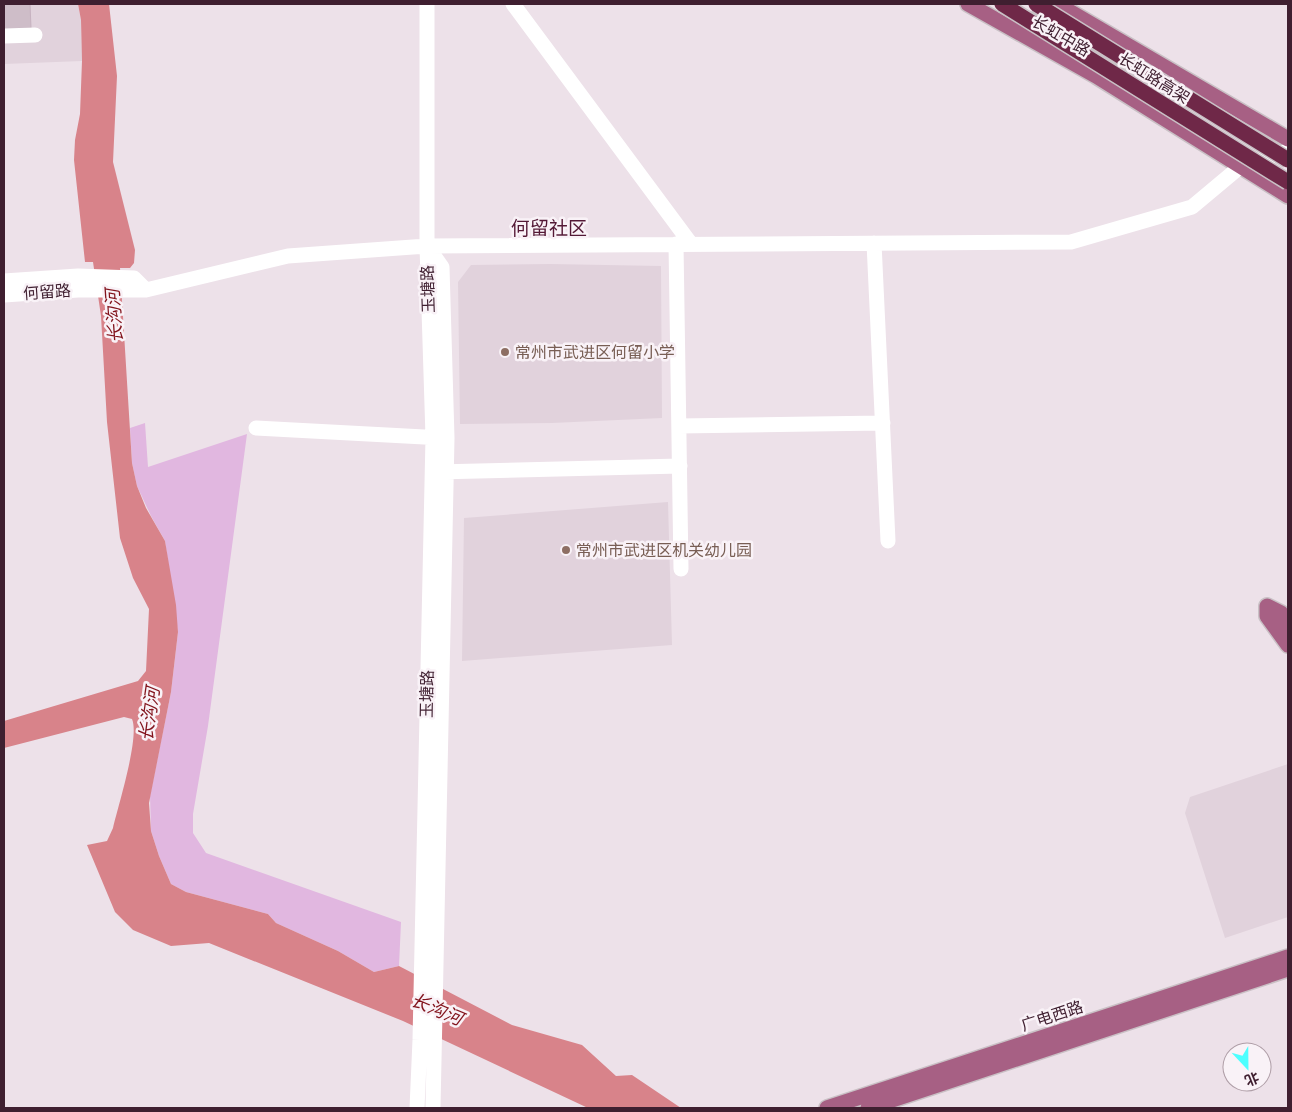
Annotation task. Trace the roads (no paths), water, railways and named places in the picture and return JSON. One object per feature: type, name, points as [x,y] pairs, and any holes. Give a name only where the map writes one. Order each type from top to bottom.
[{"type":"highway","name":"长虹路高架","points":[[1002,4],[1288,182]]},
{"type":"highway","name":"长虹路高架","points":[[1036,4],[1288,160]]},
{"type":"main road","name":"长虹中路","points":[[968,4],[1096,76],[1288,196]]},
{"type":"main road","name":"长虹中路","points":[[1057,4],[1288,139]]},
{"type":"main road","points":[[1288,623],[1281,613],[1267,606],[1267,616],[1288,645]]},
{"type":"main road","name":"广电西路","points":[[827,1108],[1288,957]]},
{"type":"main road","name":"广电西路","points":[[868,1108],[1288,969]]},
{"type":"street","name":"玉塘路","points":[[427,4],[427,246],[440,438],[427,1041],[433,1108]]},
{"type":"street","points":[[513,4],[684,244],[679,426],[681,569]]},
{"type":"street","points":[[4,36],[35,34]]},
{"type":"street","points":[[90,283],[129,282],[146,290],[288,256],[427,246],[1072,242],[1192,207],[1241,166],[1288,151]]},
{"type":"street","points":[[874,243],[888,541]]},
{"type":"street","name":"何留路","points":[[4,281],[90,283]]},
{"type":"street","name":"何留路","points":[[4,295],[90,283]]},
{"type":"street","points":[[679,426],[883,423]]},
{"type":"street","points":[[256,428],[440,438]]},
{"type":"street","points":[[439,472],[680,466]]},
{"type":"street","name":"玉塘路","points":[[417,1108],[427,1041]]},
{"type":"water","name":"长沟河","points":[[78,4],[109,4],[117,76],[113,162],[135,250],[134,263],[130,268],[120,268],[132,463],[137,486],[146,508],[165,541],[176,605],[178,632],[171,692],[149,803],[151,831],[171,884],[186,892],[268,914],[276,923],[338,951],[374,972],[399,966],[512,1025],[582,1045],[616,1076],[632,1075],[681,1108],[588,1108],[403,1021],[209,943],[171,946],[133,930],[115,912],[87,845],[107,841],[113,828],[131,756],[134,728],[132,719],[124,717],[4,748],[4,721],[138,681],[146,671],[149,609],[133,578],[120,538],[107,422],[101,316],[93,262],[85,262],[74,160],[75,140],[80,114],[82,61],[81,20]]},
{"type":"place","name":"常州市武进区何留小学","points":[[505,352]]},
{"type":"place","name":"常州市武进区机关幼儿园","points":[[566,550]]},
{"type":"district","name":"何留社区","points":[[549,228]]}]
